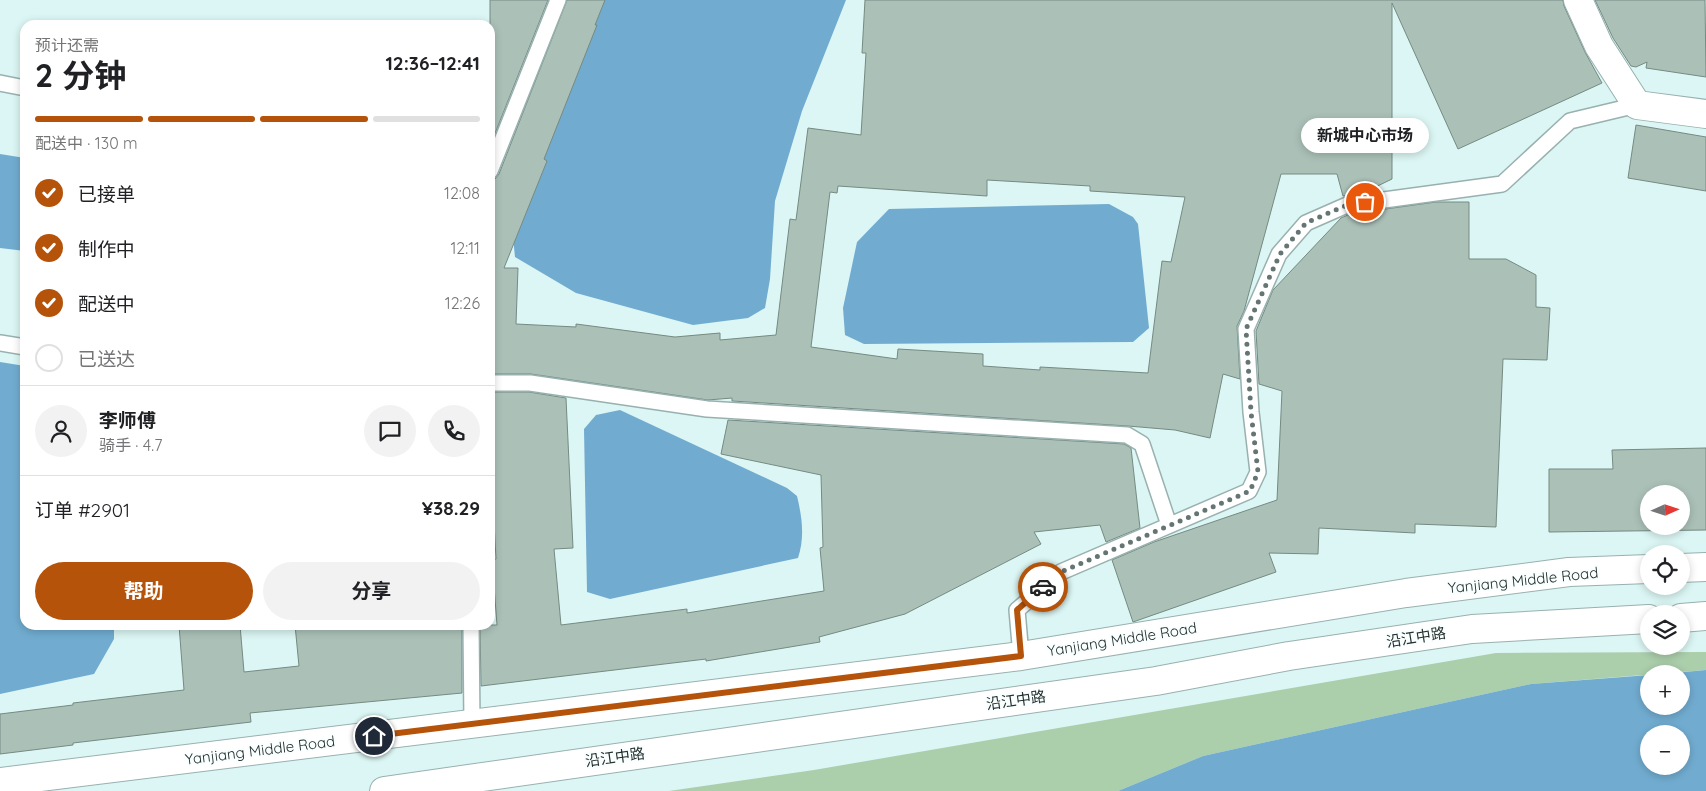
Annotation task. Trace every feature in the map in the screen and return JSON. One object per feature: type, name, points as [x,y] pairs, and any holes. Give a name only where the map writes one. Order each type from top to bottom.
[{"type":"main road","points":[[1578,0],[1599,46],[1637,105],[1706,114]]},
{"type":"main road","points":[[1690,568],[1706,567]]},
{"type":"main road","name":"Yanjiang Middle Road","points":[[0,782],[1021,656],[1406,593],[1569,572],[1640,569]]},
{"type":"main road","points":[[1690,617],[1706,616]]},
{"type":"main road","name":"沿江中路","points":[[384,791],[1156,680],[1289,656],[1472,628],[1640,619]]},
{"type":"lane","points":[[495,158],[558,0]]},
{"type":"lane","points":[[0,83],[20,87]]},
{"type":"lane","points":[[1021,656],[1017,610],[1061,572],[1250,491],[1258,472],[1251,412],[1246,329],[1280,254],[1306,223],[1347,205],[1502,184],[1570,121],[1637,105]]},
{"type":"lane","points":[[0,343],[20,346]]},
{"type":"lane","points":[[495,383],[530,382],[707,409],[1127,434],[1142,444],[1169,525]]},
{"type":"lane","points":[[471,630],[472,724]]},
{"type":"green space","points":[[1640,652],[1640,655],[1690,655],[1690,652],[1706,652],[1706,670],[1690,671],[1690,665],[1640,665],[1640,675],[1531,684],[1203,756],[1118,791],[669,791],[814,770],[1496,653]]},
{"type":"water","points":[[600,0],[846,0],[802,111],[775,201],[770,279],[765,308],[748,318],[693,325],[576,293],[515,257],[512,227]]},
{"type":"water","points":[[0,154],[20,157],[20,250],[0,248]]},
{"type":"water","points":[[1109,204],[1133,217],[1138,224],[1149,328],[1133,342],[864,344],[845,335],[843,308],[857,242],[889,209]]},
{"type":"water","points":[[0,362],[20,365],[20,630],[114,630],[114,639],[94,674],[0,694]]},
{"type":"water","points":[[620,410],[787,488],[797,496],[802,527],[802,542],[798,558],[610,599],[587,592],[584,429],[596,415]]},
{"type":"water","points":[[1706,670],[1706,791],[1118,791],[1203,756],[1531,684],[1640,676],[1640,715],[1690,715],[1690,671]]},
{"type":"building","points":[[490,0],[548,0],[495,133],[495,20],[490,20]]},
{"type":"building","points":[[567,0],[605,0],[544,159],[547,161],[504,268],[518,268],[516,324],[576,327],[576,324],[675,337],[720,333],[720,340],[776,335],[790,219],[796,220],[808,128],[861,135],[866,53],[862,53],[865,0],[1563,0],[1585,52],[1602,83],[1458,149],[1392,3],[1392,179],[1361,194],[1343,196],[1337,174],[1281,174],[1244,311],[1237,326],[1240,379],[1223,374],[1210,438],[1175,430],[1128,426],[732,401],[732,398],[708,400],[531,374],[495,374],[495,179],[499,174]],"holes":[[[987,180],[1090,186],[1090,191],[1185,197],[1171,262],[1162,261],[1148,373],[1040,367],[1040,370],[983,366],[983,354],[898,349],[897,359],[811,347],[830,192],[837,193],[838,186],[987,196]]]},
{"type":"building","points":[[1595,0],[1705,0],[1706,77],[1646,68],[1647,62],[1636,67],[1631,66],[1613,38]]},
{"type":"building","points":[[1636,125],[1706,137],[1706,191],[1628,178]]},
{"type":"building","points":[[1436,202],[1469,202],[1469,259],[1506,259],[1536,275],[1536,307],[1550,308],[1547,360],[1503,359],[1496,527],[1415,524],[1415,533],[1319,528],[1318,554],[1269,553],[1276,572],[1133,622],[1112,560],[1154,542],[1277,500],[1282,391],[1259,384],[1256,331],[1273,290],[1341,218],[1350,214]]},
{"type":"building","points":[[495,392],[529,392],[566,398],[573,548],[554,549],[561,625],[687,609],[687,613],[824,591],[820,548],[823,547],[821,475],[721,454],[728,420],[1124,444],[1131,448],[1140,528],[1106,542],[1100,525],[1034,532],[1041,544],[905,614],[819,637],[820,642],[706,661],[706,659],[481,686],[480,630],[495,630],[495,625],[497,625],[495,599]]},
{"type":"building","points":[[1706,448],[1706,530],[1690,530],[1690,485],[1640,485],[1640,531],[1549,532],[1549,469],[1613,469],[1612,450]]},
{"type":"building","points":[[179,630],[240,630],[244,672],[299,666],[295,630],[462,630],[462,693],[250,713],[251,722],[73,743],[73,745],[0,754],[0,714],[184,690]]},
{"type":"way so far","points":[[1043,587],[1061,572],[1250,491],[1258,472],[1251,412],[1246,329],[1280,254],[1306,223],[1347,205],[1365,202]]},
{"type":"place","name":"新城中心市场","points":[[1365,202]]},
{"type":"route","points":[[374,736],[1021,656],[1017,610],[1043,587]]}]
